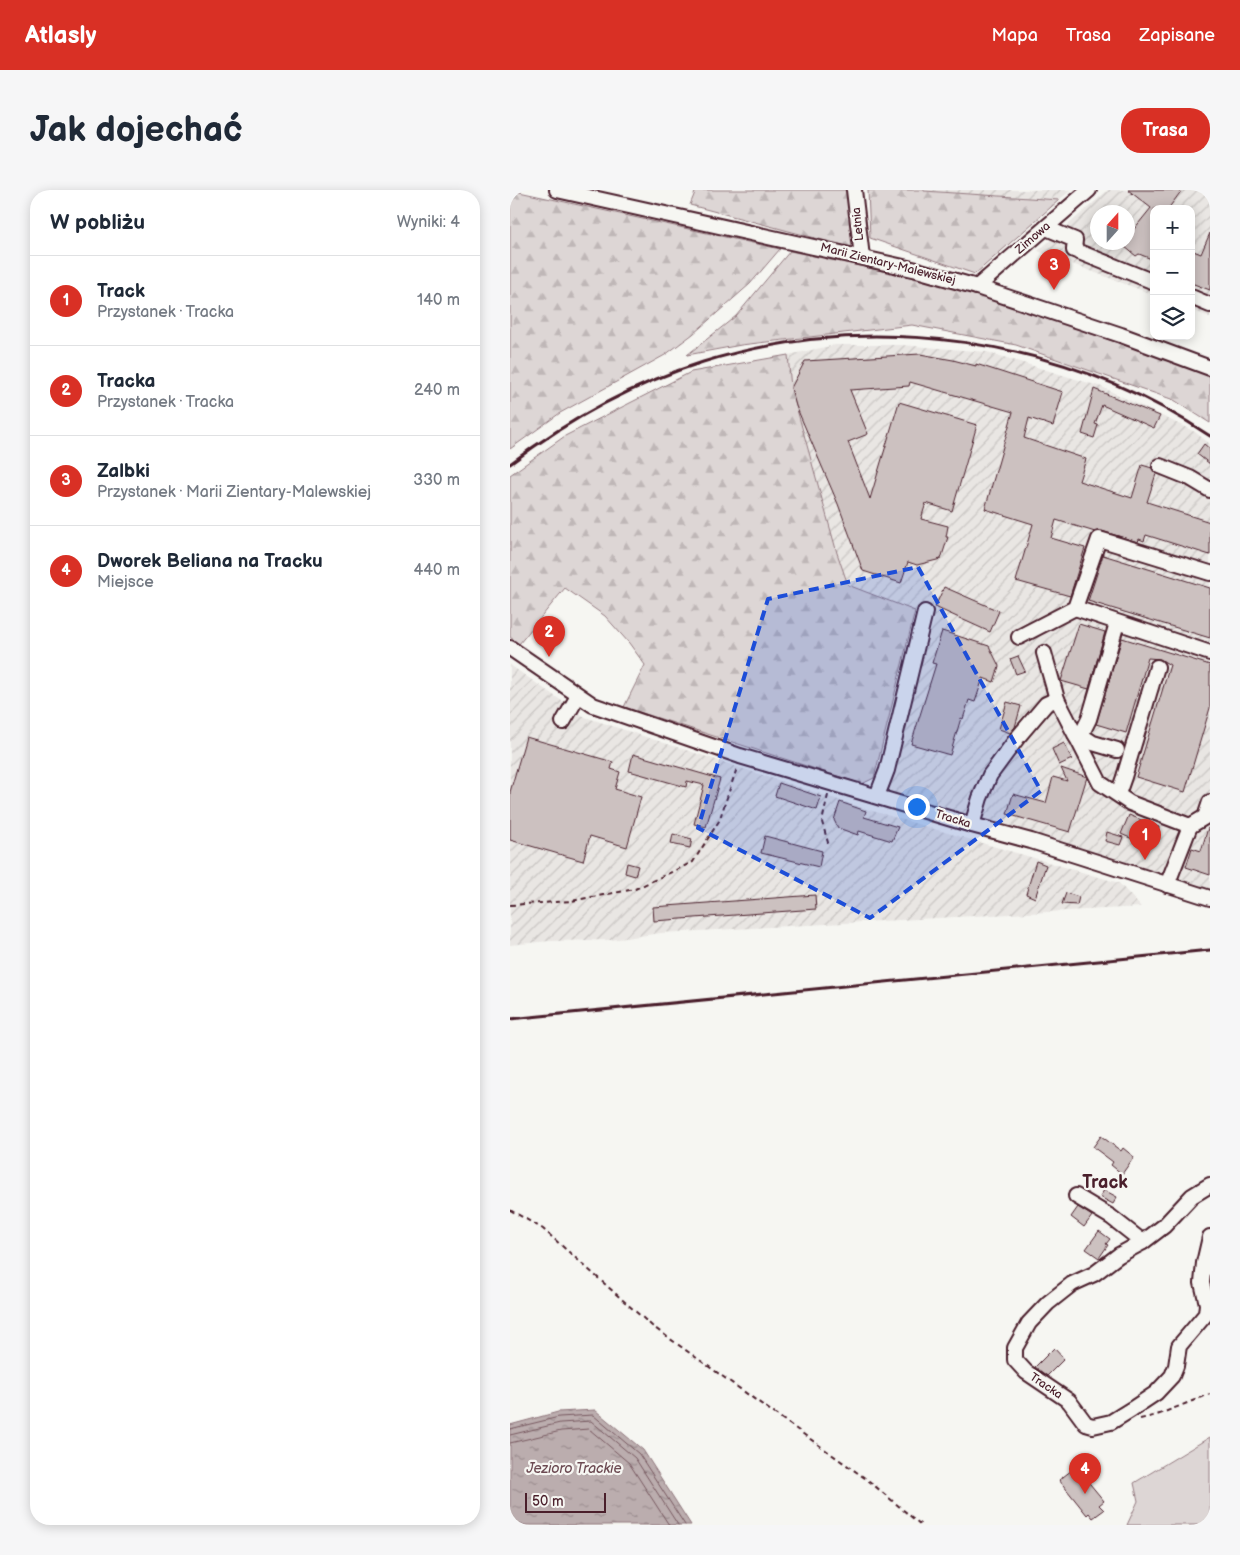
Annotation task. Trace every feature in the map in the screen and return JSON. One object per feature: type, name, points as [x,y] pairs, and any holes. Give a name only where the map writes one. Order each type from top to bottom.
[{"type":"street","name":"Marii Zientary-Malewskiej","points":[[557,190],[917,270],[977,287],[1121,335],[1210,368]]},
{"type":"street","name":"Letnia","points":[[854,190],[862,257]]},
{"type":"street","name":"Zimowa","points":[[977,287],[1089,190]]},
{"type":"street","points":[[1046,228],[1075,240],[1074,250],[1150,280]]},
{"type":"street","points":[[1195,299],[1210,305]]},
{"type":"street","points":[[1160,466],[1190,478],[1210,490]]},
{"type":"street","points":[[1019,638],[1075,608],[1099,539],[1210,573]]},
{"type":"street","points":[[1075,608],[1210,653]]},
{"type":"street","points":[[877,796],[887,770],[925,612]]},
{"type":"street","points":[[1079,736],[1088,719],[1117,623]]},
{"type":"street","name":"Tracka","points":[[510,648],[593,705],[740,756],[1031,841],[1210,898]]},
{"type":"street","points":[[1044,653],[1057,699],[1079,736],[1100,783],[1130,803],[1190,826]]},
{"type":"street","points":[[1118,794],[1157,667]]},
{"type":"street","points":[[563,722],[578,696]]},
{"type":"street","points":[[972,825],[980,798],[990,775],[1018,736],[1046,704],[1057,699]]},
{"type":"street","points":[[1079,736],[1093,743],[1117,750]]},
{"type":"street","points":[[1167,884],[1190,826],[1205,817],[1210,802]]},
{"type":"street","name":"Tracka","points":[[1210,1186],[1192,1196],[1164,1226],[1144,1242],[1119,1255],[1094,1274],[1072,1284],[1048,1303],[1029,1323],[1015,1348],[1015,1360],[1026,1372],[1069,1401],[1086,1424],[1093,1426],[1111,1422],[1156,1392],[1172,1376],[1176,1366],[1179,1346],[1206,1314],[1207,1304],[1202,1283],[1210,1237]]},
{"type":"street","points":[[1076,1196],[1111,1217],[1144,1242]]},
{"type":"path","points":[[510,905],[571,901],[635,889],[693,862],[719,821],[740,756]]},
{"type":"path","points":[[828,846],[822,822],[831,784]]},
{"type":"path","points":[[510,1210],[542,1229],[652,1326],[869,1480],[922,1525]]},
{"type":"path","points":[[1135,1420],[1157,1415],[1210,1394]]},
{"type":"highlighted area","points":[[918,567],[1041,791],[870,918],[698,828],[768,599]]},
{"type":"shaded area","points":[[924,190],[1071,190],[1059,200]]},
{"type":"shaded area","points":[[1108,190],[1210,190],[1210,317],[1195,311],[1195,205],[1150,205],[1150,293],[1038,251],[1090,206],[1090,250],[1135,250],[1135,205],[1091,205]]},
{"type":"shaded area","points":[[835,345],[901,345],[987,352],[1102,387],[1195,432],[1210,444],[1210,891],[884,792],[934,619],[848,585],[837,553],[791,388],[788,355]]},
{"type":"shaded area","points":[[510,665],[585,717],[866,809],[1119,883],[1141,907],[661,933],[611,940],[549,941],[510,945]]},
{"type":"green space","points":[[510,190],[780,249],[750,284],[693,334],[665,355],[560,413],[510,449]]},
{"type":"green space","points":[[696,190],[849,190],[857,249],[690,205]]},
{"type":"green space","points":[[868,190],[924,190],[1059,200],[975,274],[870,238]]},
{"type":"green space","points":[[790,251],[952,286],[1203,372],[1210,375],[1210,423],[1174,400],[1016,345],[912,325],[741,345],[687,355],[736,316]]},
{"type":"green space","points":[[788,355],[791,388],[837,553],[848,585],[915,611],[874,778],[862,784],[624,707],[645,665],[629,643],[605,616],[565,588],[519,644],[510,637],[510,475],[565,436],[691,372]]},
{"type":"green space","points":[[1210,1437],[1210,1525],[1127,1525],[1138,1501],[1134,1483]]},
{"type":"water","name":"Jezioro Trackie","points":[[595,1410],[643,1450],[691,1525],[510,1525],[510,1425],[558,1412]]},
{"type":"building","points":[[1128,190],[1182,190],[1171,205],[1150,205],[1150,207]]},
{"type":"building","points":[[1150,209],[1150,258],[1139,254],[1136,256],[1129,250],[1135,250],[1135,228]]},
{"type":"building","points":[[1210,233],[1210,290],[1195,284],[1195,252],[1201,254]]},
{"type":"building","points":[[920,354],[976,366],[976,364],[1063,392],[1053,426],[1029,418],[1024,438],[1086,459],[1079,481],[1132,498],[1142,465],[1152,468],[1156,474],[1147,502],[1210,522],[1210,555],[1146,535],[1144,541],[1139,539],[1138,542],[1056,520],[1051,538],[1085,548],[1070,596],[1016,581],[1033,524],[985,509],[1013,412],[910,382],[909,386],[850,390],[868,434],[848,442],[870,499],[899,402],[977,425],[952,511],[926,503],[921,519],[948,526],[946,537],[948,537],[941,559],[917,565],[908,562],[901,583],[863,571],[838,504],[796,406],[791,388],[805,361]]},
{"type":"building","points":[[1094,389],[1160,416],[1154,428],[1102,405],[1095,424],[1098,425],[1094,438],[1082,434]]},
{"type":"building","points":[[1204,444],[1210,449],[1210,464],[1197,454]]},
{"type":"building","points":[[1103,555],[1210,588],[1210,638],[1088,601]]},
{"type":"building","points":[[944,587],[999,611],[990,632],[935,607]]},
{"type":"building","points":[[1079,624],[1105,632],[1089,689],[1061,681]]},
{"type":"building","points":[[942,631],[989,646],[999,666],[994,682],[983,678],[975,702],[969,700],[963,719],[961,718],[950,755],[911,744],[936,664],[932,663]]},
{"type":"building","points":[[1122,638],[1210,665],[1210,708],[1185,792],[1136,777],[1170,665],[1160,659],[1148,658],[1126,733],[1096,724]]},
{"type":"building","points":[[1018,656],[1025,671],[1016,674],[1010,659]]},
{"type":"building","points":[[1007,702],[1021,706],[1015,727],[1010,733],[999,729]]},
{"type":"building","points":[[526,737],[613,762],[611,769],[620,772],[615,789],[641,797],[627,847],[590,836],[583,861],[510,840],[510,792]]},
{"type":"building","points":[[1064,743],[1072,759],[1059,765],[1052,749]]},
{"type":"building","points":[[633,754],[720,779],[706,827],[694,824],[704,785],[687,781],[686,787],[629,771]]},
{"type":"building","points":[[1061,768],[1087,777],[1070,832],[1007,814],[1013,794],[1046,803],[1053,777],[1067,781]]},
{"type":"building","points":[[779,783],[821,797],[817,810],[775,796]]},
{"type":"building","points":[[840,802],[866,811],[864,817],[898,827],[892,841],[859,831],[858,835],[838,828],[834,820]]},
{"type":"building","points":[[1129,815],[1159,827],[1151,847],[1121,834]]},
{"type":"building","points":[[1208,828],[1210,828],[1210,875],[1186,867],[1192,848],[1201,851]]},
{"type":"building","points":[[1107,832],[1123,837],[1120,845],[1105,841]]},
{"type":"building","points":[[673,834],[692,839],[690,848],[671,844]]},
{"type":"building","points":[[765,836],[822,851],[819,867],[761,853]]},
{"type":"building","points":[[1036,861],[1046,865],[1035,898],[1026,894]]},
{"type":"building","points":[[627,863],[638,866],[635,876],[625,873]]},
{"type":"building","points":[[1066,893],[1079,897],[1077,905],[1062,904]]},
{"type":"building","points":[[815,895],[816,909],[654,921],[653,907]]},
{"type":"building","points":[[1101,1136],[1121,1151],[1123,1148],[1134,1157],[1122,1174],[1111,1165],[1113,1162],[1093,1147]]},
{"type":"building","points":[[1104,1190],[1117,1197],[1113,1204],[1100,1197]]},
{"type":"building","points":[[1078,1207],[1092,1216],[1084,1227],[1071,1217]]},
{"type":"building","points":[[1099,1231],[1110,1239],[1099,1258],[1086,1249]]},
{"type":"building","points":[[1054,1348],[1064,1359],[1047,1376],[1035,1367]]},
{"type":"building","points":[[1076,1467],[1104,1501],[1099,1505],[1104,1510],[1093,1518],[1089,1513],[1087,1515],[1059,1480]]},
{"type":"railway","points":[[510,464],[578,418],[651,381],[703,362],[767,346],[832,338],[898,336],[964,342],[1029,355],[1092,375],[1153,402],[1210,436]]},
{"type":"railway","points":[[510,1019],[1210,950]]},
{"type":"place","name":"Zalbki","points":[[1054,290]]},
{"type":"place","name":"Tracka","points":[[549,657]]},
{"type":"place","name":"Track","points":[[1145,860]]},
{"type":"place","name":"Dworek Beliana na Tracku","points":[[1085,1494]]},
{"type":"district","name":"Track","points":[[1105,1182]]}]
